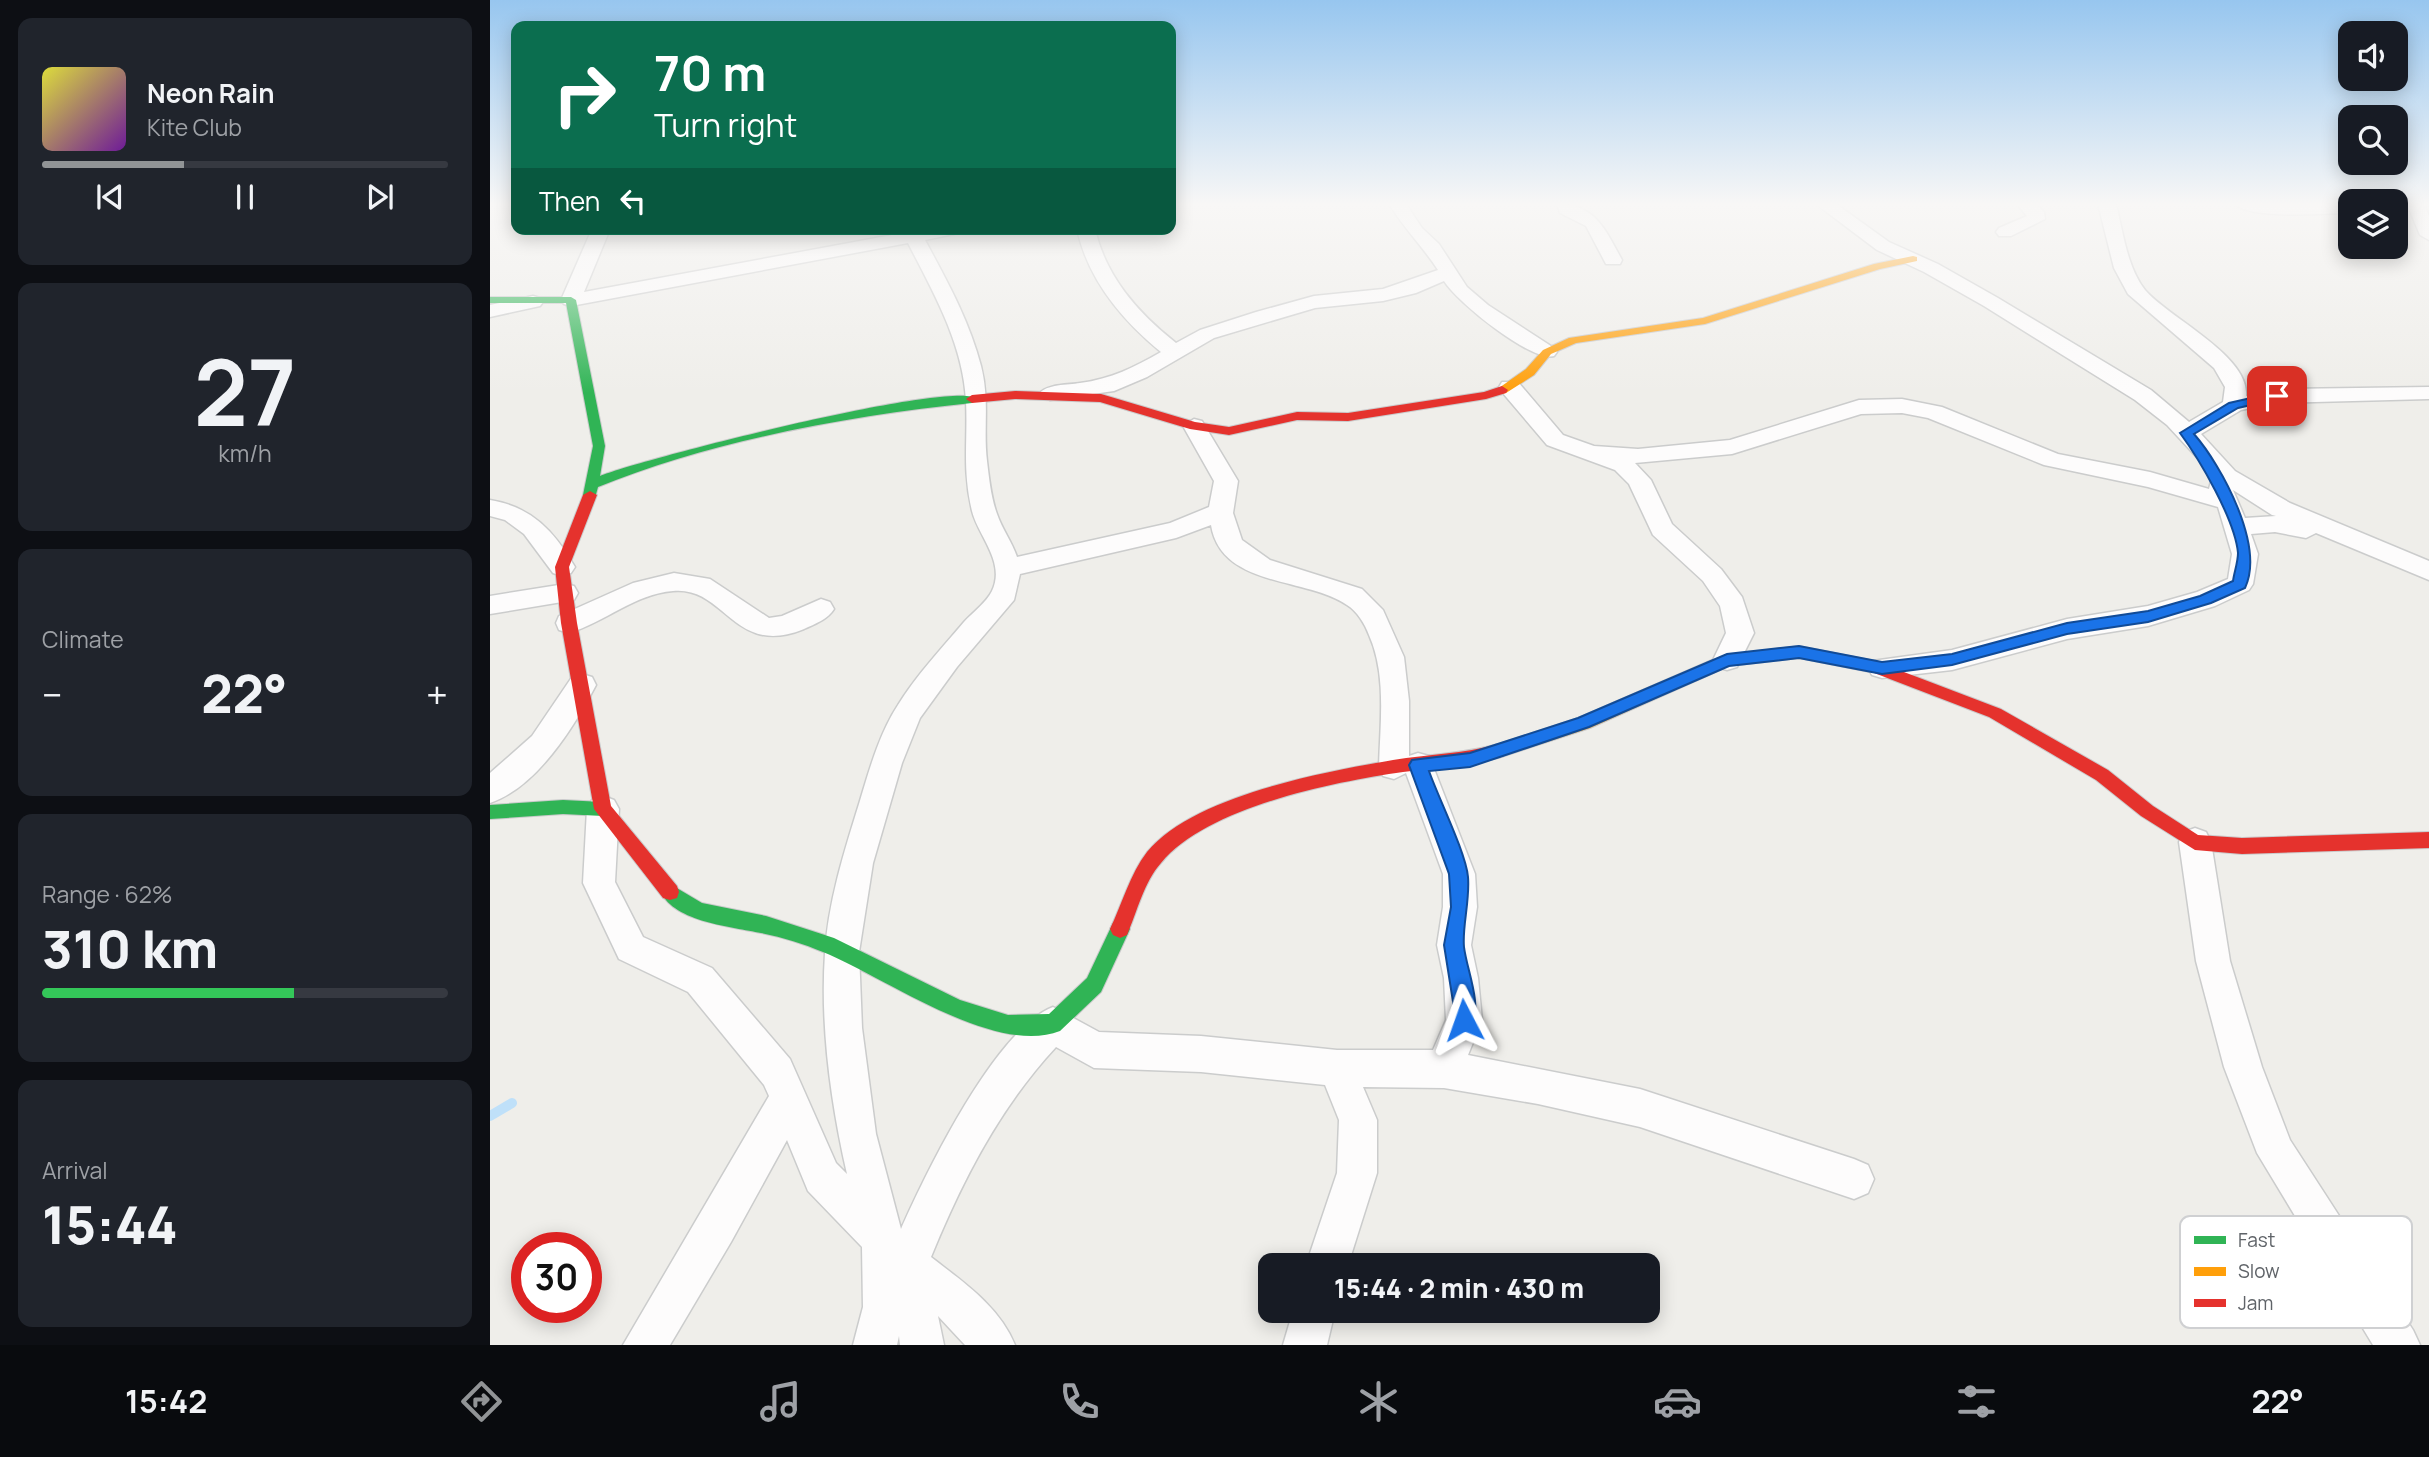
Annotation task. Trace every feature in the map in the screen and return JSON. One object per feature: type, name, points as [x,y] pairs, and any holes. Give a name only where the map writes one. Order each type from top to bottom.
[{"type":"street","points":[[562,567],[594,484],[599,446],[571,300],[585,267]]},
{"type":"street","points":[[490,300],[571,300],[740,267]]},
{"type":"street","points":[[922,1345],[857,1134],[844,1028],[842,952],[857,863],[887,763],[908,713],[947,660],[1005,593],[1008,568],[997,535],[985,515],[979,486],[975,457],[977,400],[957,319],[929,267]]},
{"type":"street","points":[[1097,267],[1099,274],[1150,334],[1174,352]]},
{"type":"street","points":[[1444,267],[1460,291],[1481,309],[1547,352]]},
{"type":"street","points":[[1048,394],[1101,398],[1194,426],[1229,431],[1297,416],[1348,416],[1382,411],[1486,395],[1510,387],[1530,372],[1547,352],[1573,340],[1705,321],[1876,267]]},
{"type":"street","points":[[1927,267],[1991,302],[2143,395],[2227,476],[2281,509],[2356,543],[2427,570]]},
{"type":"street","points":[[2123,267],[2138,294],[2222,364],[2236,387],[2234,405]]},
{"type":"street","points":[[594,484],[629,468],[809,423],[922,403],[1048,394],[1106,386],[1140,373],[1207,334],[1314,302],[1396,292],[1448,273]]},
{"type":"street","points":[[490,311],[533,302]]},
{"type":"street","points":[[1510,387],[1533,418],[1555,440],[1623,465],[1639,480],[1662,529],[1712,575],[1733,604],[1740,633],[1727,660]]},
{"type":"street","points":[[2192,441],[2234,405],[2277,396],[2426,391]]},
{"type":"street","points":[[1586,453],[1638,456],[1731,447],[1859,408],[1902,405],[1934,412],[2052,460],[2150,480],[2232,514],[2356,543]]},
{"type":"street","points":[[1194,426],[1227,481],[1220,512],[1225,531],[1238,555],[1268,569],[1358,598],[1382,632],[1392,663],[1406,766],[1459,874],[1460,907],[1454,945],[1461,978],[1464,1020],[1444,1069]]},
{"type":"street","points":[[1882,668],[1952,660],[2067,629],[2148,616],[2206,599],[2240,584],[2245,554],[2232,514],[2192,441]]},
{"type":"street","points":[[490,508],[524,520],[548,541],[562,567],[569,623],[603,809],[600,883],[631,948],[700,981],[778,1072],[822,1177],[894,1251],[964,1310],[993,1345]]},
{"type":"street","points":[[1008,568],[1175,530],[1220,512]]},
{"type":"street","points":[[569,623],[654,586],[687,581],[707,585],[753,623],[779,628],[821,609]]},
{"type":"street","points":[[490,605],[565,593]]},
{"type":"street","points":[[876,1345],[894,1251],[952,1166],[1000,1082],[1021,1055],[1094,985],[1154,857],[1183,832],[1261,796],[1406,766],[1470,760],[1584,723],[1727,660],[1799,652],[1882,668],[1995,713],[2102,775],[2147,811],[2194,842],[2242,846],[2429,840]]},
{"type":"street","points":[[490,790],[524,765],[562,724],[582,685]]},
{"type":"street","points":[[490,812],[563,807],[603,809],[665,888],[698,911],[766,926],[842,952],[956,1008],[1008,1025],[1053,1024],[1094,1050],[1201,1054],[1337,1068],[1444,1069],[1538,1085],[1640,1108],[1854,1180]]},
{"type":"street","points":[[2194,842],[2213,961],[2243,1067],[2276,1153],[2316,1216]]},
{"type":"street","points":[[1331,1253],[1357,1173],[1357,1120],[1337,1068]]},
{"type":"street","points":[[645,1345],[717,1228],[788,1099]]},
{"type":"street","points":[[1305,1345],[1311,1323]]},
{"type":"street","points":[[2387,1328],[2398,1345]]},
{"type":"waterway","points":[[490,1116],[512,1103]]},
{"type":"traffic: fast","points":[[490,300],[571,300],[599,446],[590,495]]},
{"type":"traffic: fast","points":[[594,484],[661,460],[791,428],[881,411],[972,399]]},
{"type":"traffic: fast","points":[[490,812],[563,807],[603,809]]},
{"type":"traffic: fast","points":[[670,892],[698,911],[766,925],[827,944],[956,1008],[1008,1025],[1053,1024],[1094,985],[1120,929]]},
{"type":"traffic: slow","points":[[1502,390],[1530,372],[1547,352],[1573,340],[1705,321],[1876,267]]},
{"type":"traffic: slow","points":[[1498,751],[1584,723],[1727,660],[1799,652],[1875,667]]},
{"type":"traffic: jam","points":[[972,399],[1015,395],[1101,398],[1194,426],[1229,431],[1297,416],[1348,417],[1486,395],[1502,390]]},
{"type":"traffic: jam","points":[[590,495],[562,567],[569,623],[603,809],[670,892]]},
{"type":"traffic: jam","points":[[1875,667],[1995,713],[2102,775],[2147,811],[2195,842],[2242,846],[2429,840]]},
{"type":"traffic: jam","points":[[1120,929],[1140,881],[1155,856],[1175,837],[1202,821],[1232,808],[1300,786],[1393,767],[1498,751]]},
{"type":"route","points":[[1464,1020],[1461,978],[1454,945],[1460,907],[1459,874],[1418,765],[1470,760],[1584,723],[1662,686],[1727,660],[1799,652],[1882,668],[1929,663],[1952,660],[2067,629],[2148,616],[2206,599],[2240,584],[2245,554],[2228,502],[2198,448],[2186,433],[2234,405],[2277,396]]}]
